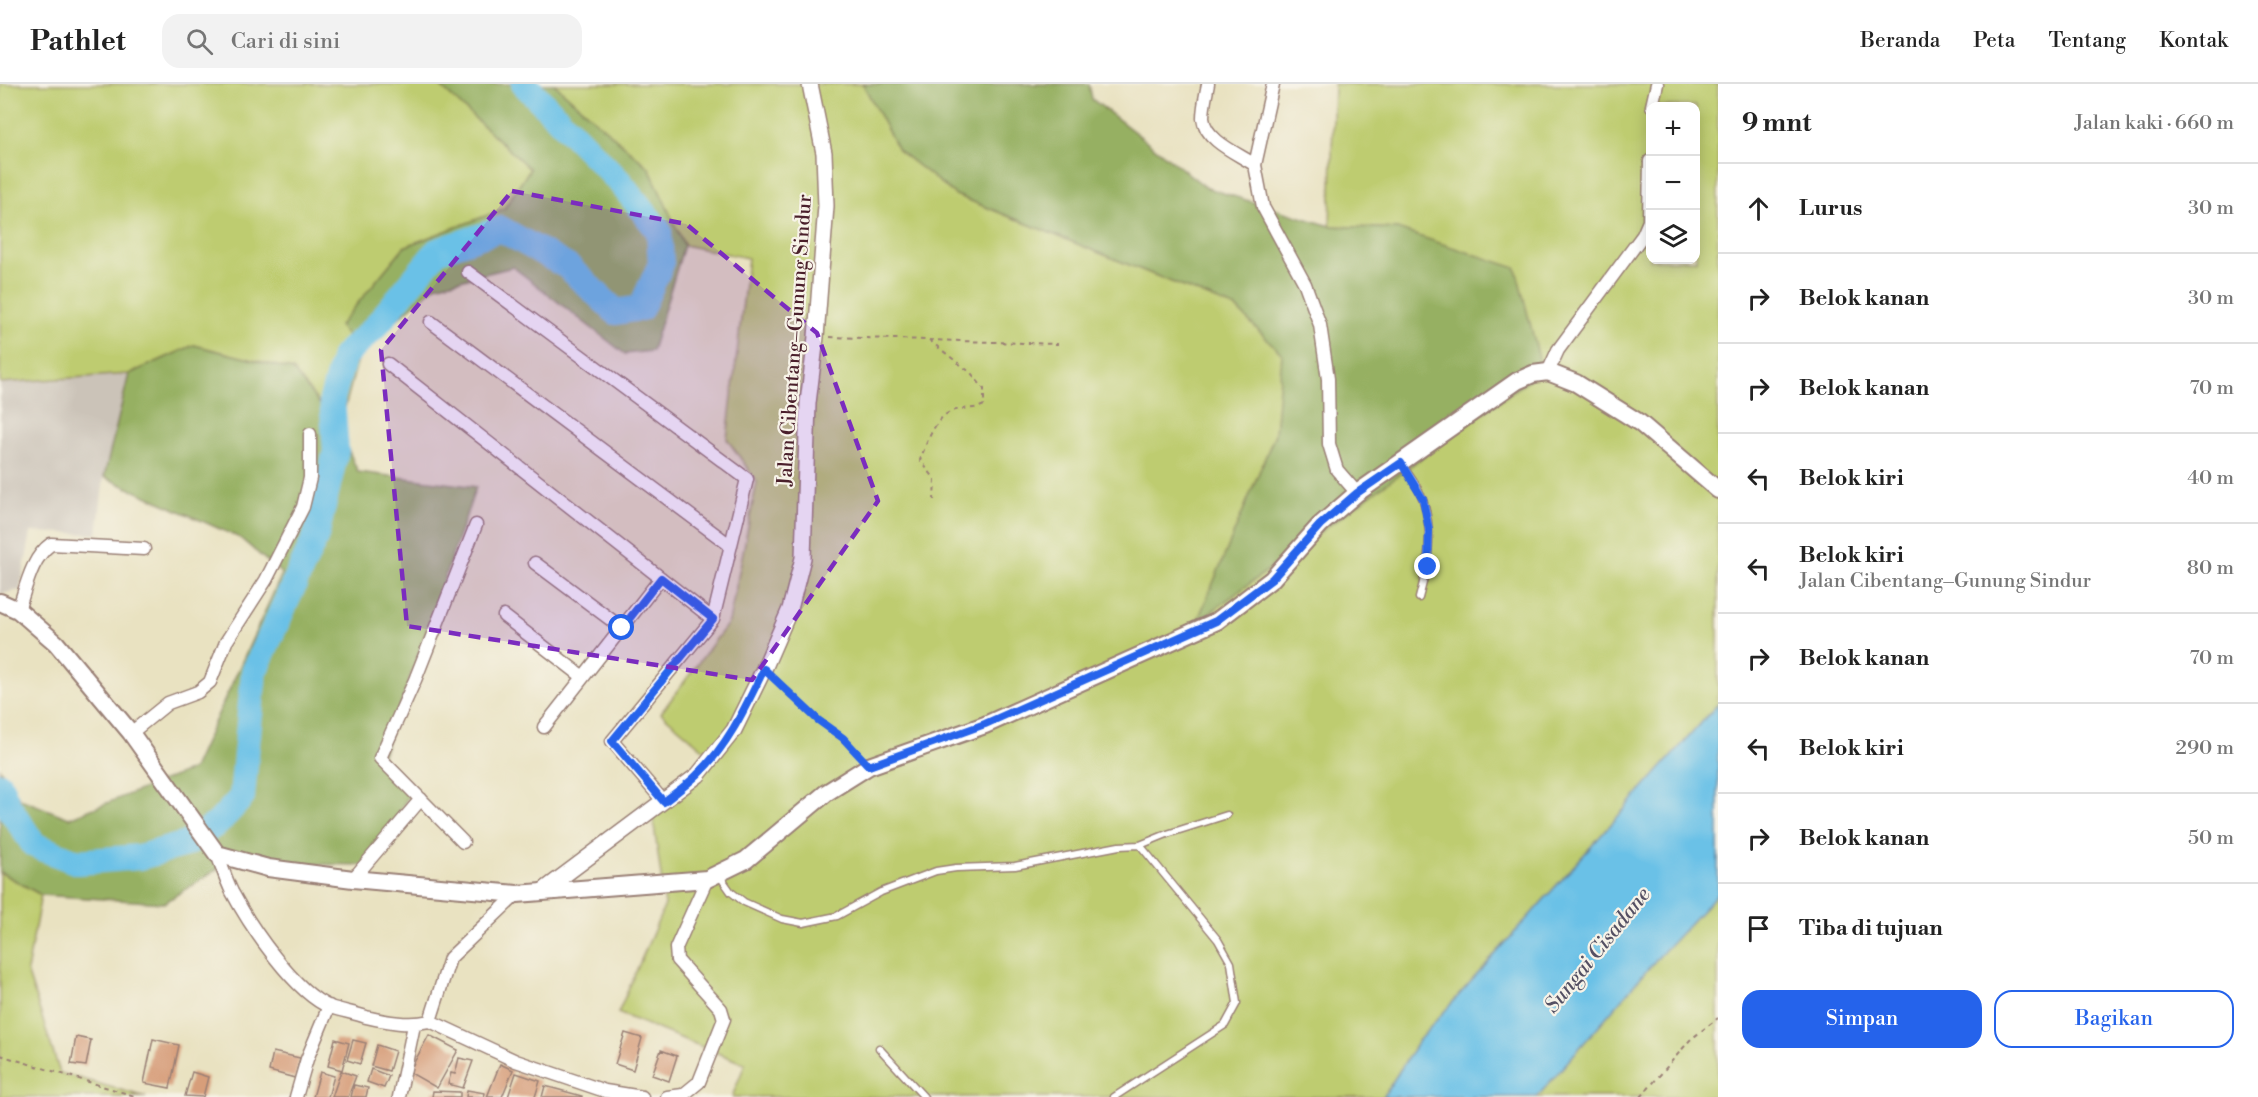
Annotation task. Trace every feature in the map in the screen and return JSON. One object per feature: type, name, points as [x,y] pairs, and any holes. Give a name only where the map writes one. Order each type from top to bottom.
[{"type":"main road","points":[[0,602],[18,610],[56,643],[131,734],[212,847],[268,868],[353,879],[517,894],[713,877],[746,860],[826,793],[869,766],[985,724],[1216,621],[1272,579],[1320,525],[1357,493],[1517,381],[1533,374],[1548,372],[1576,383],[1640,423],[1718,490]]},
{"type":"street","name":"Jalan Cibentang–Gunung Sindur","points":[[543,891],[698,775],[734,730],[790,609],[803,558],[808,403],[816,337],[826,206],[824,153],[810,84]]},
{"type":"street","points":[[1208,84],[1203,118],[1206,128],[1217,141],[1255,165]]},
{"type":"street","points":[[1273,84],[1255,165],[1263,207],[1305,284],[1320,325],[1328,379],[1329,444],[1336,470],[1357,493]]},
{"type":"street","points":[[1653,102],[1658,84]]},
{"type":"street","points":[[1548,372],[1558,350],[1642,235],[1649,221],[1649,210]]},
{"type":"street","points":[[468,272],[747,479],[713,619],[612,741],[664,802]]},
{"type":"street","points":[[431,322],[731,546]]},
{"type":"street","points":[[388,364],[713,619]]},
{"type":"street","points":[[131,734],[168,703],[198,692],[210,682],[226,642],[266,580],[303,507],[310,478],[310,434]]},
{"type":"street","points":[[463,842],[380,758],[415,680],[476,525]]},
{"type":"street","points":[[18,610],[36,562],[42,551],[51,544],[144,549]]},
{"type":"street","points":[[535,563],[622,628]]},
{"type":"street","points":[[544,727],[661,578]]},
{"type":"street","points":[[504,616],[583,677]]},
{"type":"street","points":[[353,879],[421,799]]},
{"type":"street","points":[[212,847],[231,890],[251,926],[294,978],[310,994],[329,1006],[375,1019],[414,1025],[430,1021],[516,1061],[605,1091],[642,1097]]},
{"type":"street","points":[[667,1097],[683,1095],[699,1082],[724,1019],[721,1009],[677,960],[676,948],[713,877]]},
{"type":"street","points":[[430,1021],[450,958],[517,894]]},
{"type":"street","points":[[296,1097],[307,1059],[329,1006]]},
{"type":"street","points":[[399,1097],[414,1025]]},
{"type":"lane","points":[[1401,463],[1423,499],[1429,530],[1428,567],[1419,598]]},
{"type":"lane","points":[[713,877],[744,902],[782,919],[803,923],[837,916],[880,892],[936,871],[1015,866],[1119,846],[1140,845],[1227,815]]},
{"type":"lane","points":[[1114,1097],[1225,1025],[1237,1003],[1231,963],[1218,940],[1140,845]]},
{"type":"lane","points":[[879,1048],[924,1097]]},
{"type":"path","points":[[816,337],[1058,344]]},
{"type":"path","points":[[929,340],[971,373],[984,389],[984,405],[974,410],[954,410],[936,424],[920,460],[935,479],[934,500]]},
{"type":"path","points":[[764,669],[818,720],[843,738],[869,766]]},
{"type":"path","points":[[1641,1097],[1690,1040],[1718,1018]]},
{"type":"path","points":[[0,1055],[138,1097]]},
{"type":"highlighted area","points":[[512,191],[686,224],[817,333],[878,501],[752,680],[407,626],[381,350]]},
{"type":"shaded area","points":[[129,374],[104,477],[97,534],[31,532],[20,590],[0,594],[0,383]]},
{"type":"green space","points":[[0,84],[438,84],[530,169],[504,209],[404,247],[340,326],[360,352],[339,429],[293,370],[194,345],[129,374],[0,383]]},
{"type":"green space","points":[[438,84],[554,84],[649,168],[684,245],[652,351],[625,354],[513,267],[435,286],[360,352],[339,326],[404,247],[504,209],[530,169]]},
{"type":"green space","points":[[554,84],[863,84],[898,150],[956,195],[1236,308],[1283,354],[1275,434],[1198,620],[1397,229],[1330,226],[1334,84],[1718,84],[1718,704],[1419,1040],[1383,1097],[732,1097],[745,1064],[618,1013],[665,905],[652,811],[709,754],[661,713],[729,622],[757,482],[727,439],[748,258],[684,245],[649,168]]},
{"type":"green space","points":[[863,84],[1089,84],[1092,99],[1207,188],[1330,226],[1397,229],[1516,268],[1542,370],[1197,622],[1275,434],[1282,354],[1236,308],[956,195],[898,150]]},
{"type":"green space","points":[[194,345],[293,370],[339,429],[358,472],[476,487],[382,758],[410,793],[370,865],[227,863],[164,903],[41,895],[0,872],[0,769],[20,799],[69,818],[193,769],[282,574],[240,538],[104,477],[129,374]]},
{"type":"green space","points":[[0,872],[41,895],[27,971],[60,1073],[146,1097],[0,1097]]},
{"type":"green space","points":[[1718,893],[1718,1097],[1537,1097],[1653,963]]},
{"type":"water","name":"Sungai Cisadane","points":[[1718,704],[1718,893],[1653,963],[1537,1097],[1383,1097],[1419,1040]]},
{"type":"building","points":[[625,1033],[642,1038],[633,1070],[615,1064]]},
{"type":"building","points":[[429,1035],[458,1050],[437,1088],[409,1072]]},
{"type":"building","points":[[76,1037],[91,1040],[86,1066],[71,1064]]},
{"type":"building","points":[[153,1039],[179,1045],[170,1088],[144,1083]]},
{"type":"building","points":[[335,1039],[349,1043],[342,1070],[328,1066]]},
{"type":"building","points":[[353,1040],[366,1043],[360,1064],[347,1060]]},
{"type":"building","points":[[377,1045],[395,1051],[389,1071],[371,1066]]},
{"type":"building","points":[[661,1050],[677,1056],[669,1081],[652,1075]]},
{"type":"building","points":[[273,1052],[300,1058],[295,1078],[269,1071]]},
{"type":"building","points":[[459,1058],[473,1061],[463,1088],[448,1084],[451,1073],[455,1074]]},
{"type":"building","points":[[500,1064],[513,1070],[502,1097],[487,1097]]},
{"type":"building","points":[[371,1069],[389,1076],[384,1088],[367,1082]]},
{"type":"building","points":[[341,1071],[356,1076],[348,1097],[332,1097]]},
{"type":"building","points":[[192,1072],[208,1077],[203,1097],[185,1096]]},
{"type":"building","points":[[320,1072],[334,1076],[328,1097],[313,1097]]},
{"type":"building","points":[[516,1073],[540,1081],[535,1097],[508,1097]]},
{"type":"building","points":[[354,1085],[368,1088],[366,1097],[351,1097]]},
{"type":"building","points":[[545,1086],[582,1096],[582,1097],[542,1097]]},
{"type":"building","points":[[467,1090],[485,1093],[484,1097],[466,1097]]},
{"type":"building","points":[[433,1091],[460,1092],[460,1097],[432,1097]]},
{"type":"waterway","points":[[0,785],[9,807],[34,845],[77,862],[140,857],[186,844],[218,823],[242,797],[254,672],[316,536],[336,451],[332,399],[344,356],[375,327],[437,251],[501,229],[568,267],[616,312],[641,308],[661,264],[659,231],[619,181],[524,84]]},
{"type":"route","points":[[622,628],[661,578],[713,619],[612,741],[664,802],[698,775],[734,730],[764,669],[818,720],[843,738],[869,766],[985,724],[1216,621],[1272,579],[1320,525],[1357,493],[1401,463],[1423,499],[1429,530],[1428,567]]}]
